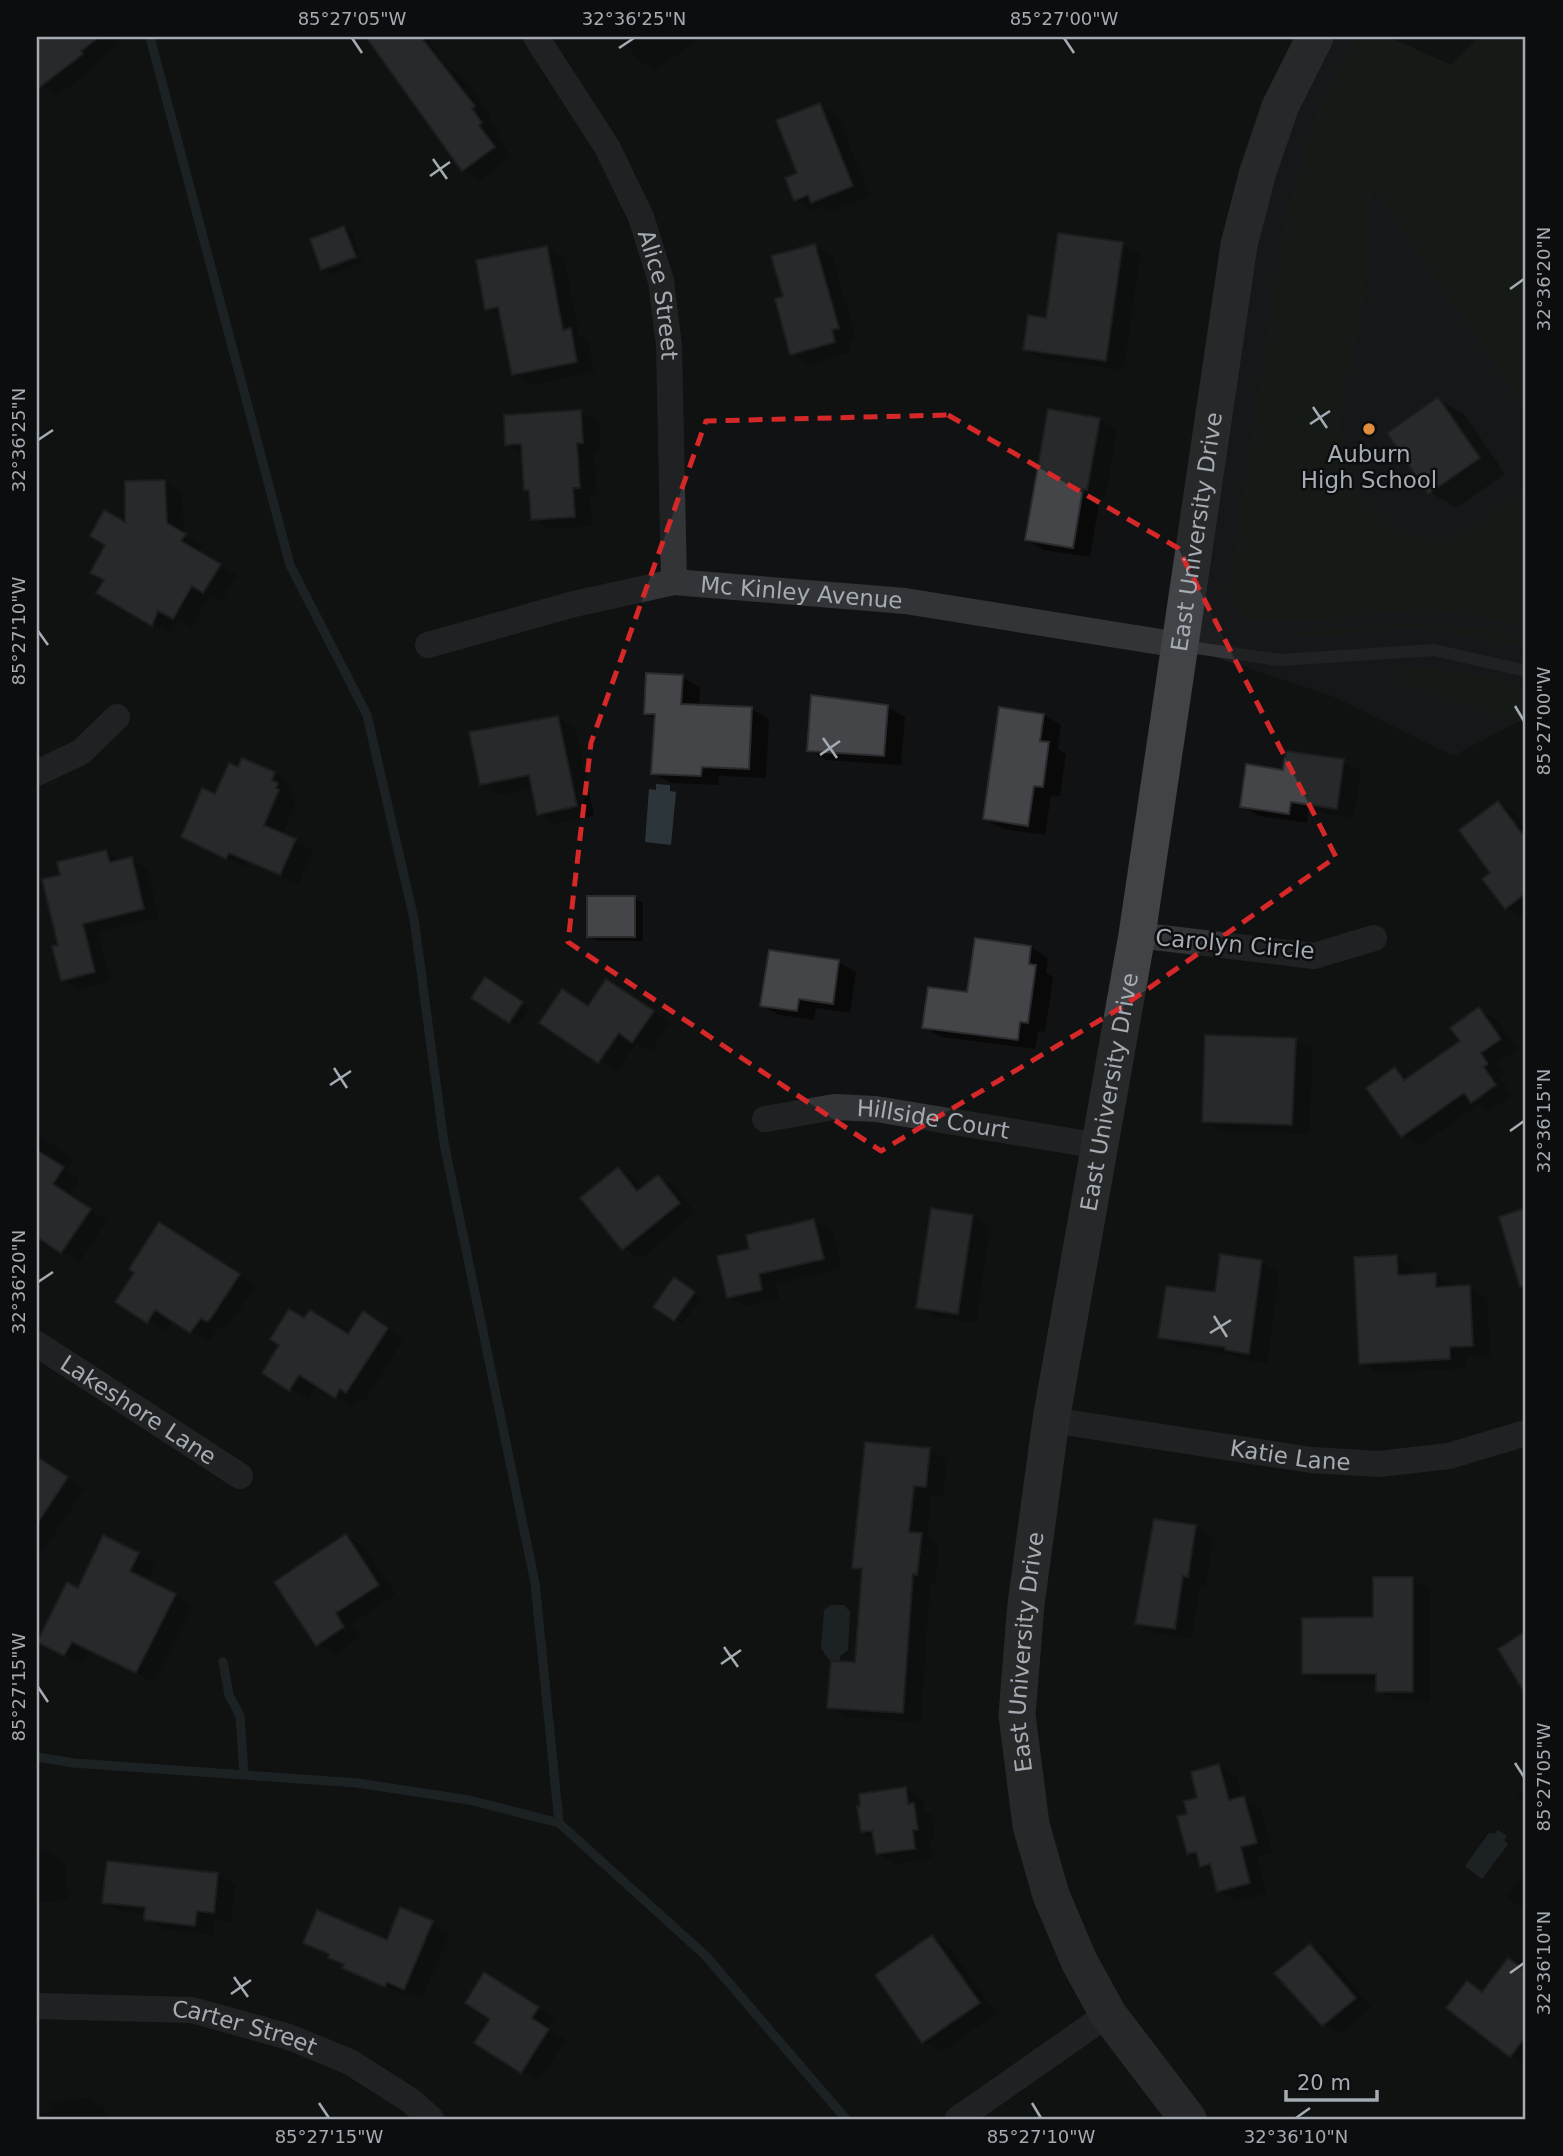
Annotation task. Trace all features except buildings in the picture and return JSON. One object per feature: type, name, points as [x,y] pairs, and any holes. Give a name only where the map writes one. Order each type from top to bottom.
[{"type":"main road","name":"East University Drive","points":[[1188,2119],[1108,2014],[1079,1961],[1051,1895],[1031,1825],[1017,1715],[1026,1604],[1051,1420],[1137,935],[1239,245],[1257,175],[1280,107],[1315,37]]},
{"type":"street","name":"Alice Street","points":[[536,37],[607,146],[641,217],[661,281],[669,345],[674,582]]},
{"type":"street","name":"Mc Kinley Avenue","points":[[428,645],[574,604],[674,582],[905,601],[1179,645]]},
{"type":"street","points":[[37,773],[81,752],[117,717]]},
{"type":"street","name":"Carolyn Circle","points":[[1137,935],[1314,956],[1374,938]]},
{"type":"street","name":"Hillside Court","points":[[765,1119],[834,1107],[876,1109],[1100,1146]]},
{"type":"street","name":"Lakeshore Lane","points":[[37,1344],[240,1476]]},
{"type":"street","name":"Katie Lane","points":[[1051,1420],[1311,1460],[1379,1464],[1449,1456],[1526,1433]]},
{"type":"street","name":"Carter Street","points":[[37,2006],[191,2010],[289,2037],[350,2062],[411,2101],[431,2119]]},
{"type":"street","points":[[958,2119],[1108,2014]]},
{"type":"lane","points":[[1179,645],[1280,660],[1434,650],[1526,671]]},
{"type":"highlighted area","points":[[948,415],[1178,548],[1336,857],[1122,1007],[881,1151],[568,942],[591,743],[706,421]]},
{"type":"shaded area","name":"Auburn High School","points":[[1315,37],[1388,37],[1451,65],[1480,37],[1526,37],[1526,724],[1519,721],[1453,756],[1332,696],[1179,645],[1239,245]]},
{"type":"shaded area","points":[[1357,37],[1388,37],[1451,65],[1480,37],[1526,37],[1526,409],[1374,189],[1367,220],[1362,314],[1342,397],[1341,423],[1351,474],[1378,515],[1398,530],[1422,538],[1450,538],[1476,525],[1526,490],[1526,628],[1476,616],[1426,610],[1304,620],[1259,620],[1244,616],[1238,611],[1229,589],[1285,220],[1317,112]]},
{"type":"shaded area","points":[[1407,623],[1487,628],[1526,638],[1526,648],[1434,629],[1401,629],[1298,638],[1290,632]]},
{"type":"shaded area","points":[[1421,668],[1490,676],[1526,692],[1526,724],[1395,680],[1394,670]]},
{"type":"shaded area","points":[[656,784],[670,785],[670,791],[676,792],[671,845],[645,842],[649,789],[656,790]]},
{"type":"shaded area","points":[[831,1605],[844,1605],[850,1612],[848,1650],[840,1656],[840,1661],[829,1660],[821,1648],[824,1610]]},
{"type":"shaded area","points":[[1498,1830],[1507,1836],[1504,1840],[1508,1844],[1482,1879],[1465,1866],[1489,1833],[1494,1834]]},
{"type":"waterway","points":[[150,37],[290,565],[367,715],[414,919],[444,1143],[535,1583],[559,1823],[706,1956],[846,2119]]},
{"type":"waterway","points":[[223,1662],[229,1695],[240,1716],[244,1775]]},
{"type":"waterway","points":[[37,1757],[74,1763],[357,1783],[469,1800],[559,1823]]},
{"type":"place","name":"Auburn High School","points":[[1369,429]]}]
